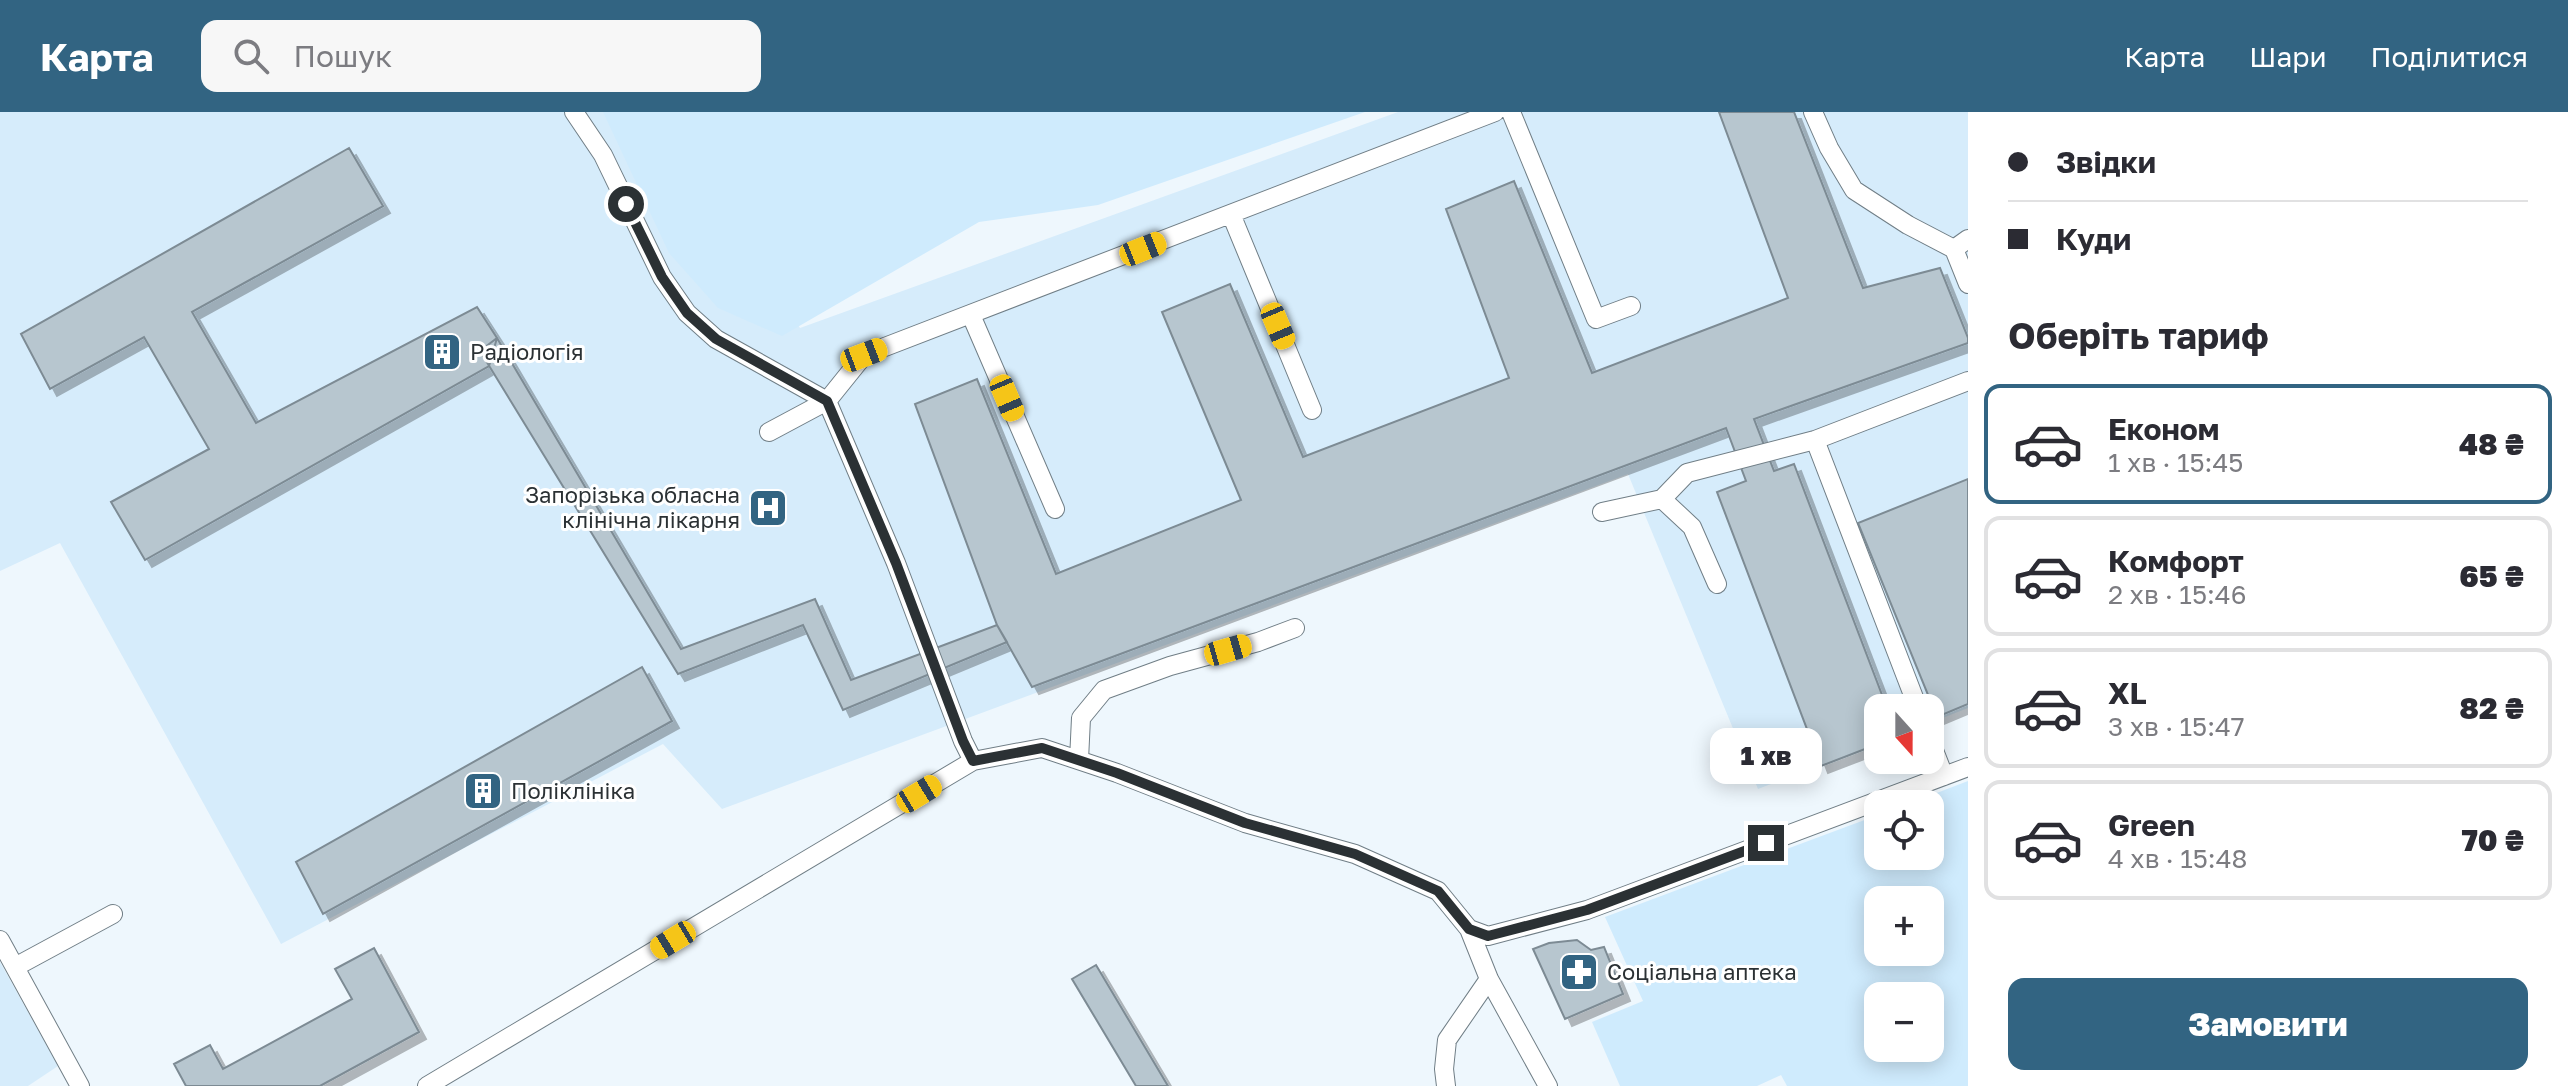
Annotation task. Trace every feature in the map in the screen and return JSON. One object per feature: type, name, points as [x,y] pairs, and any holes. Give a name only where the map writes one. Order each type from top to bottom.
[{"type":"lane","points":[[574,112],[603,155],[662,277],[687,313],[716,339],[827,401],[896,563],[973,761]]},
{"type":"lane","points":[[769,432],[827,401],[864,355],[1495,112]]},
{"type":"lane","points":[[1511,112],[1596,319],[1631,306]]},
{"type":"lane","points":[[1813,112],[1829,148],[1854,190],[1908,225],[1961,244],[1968,284]]},
{"type":"lane","points":[[1231,214],[1312,410]]},
{"type":"lane","points":[[971,315],[1055,509]]},
{"type":"lane","points":[[1602,512],[1662,499],[1687,473],[1815,440],[1968,381]]},
{"type":"lane","points":[[1815,440],[1913,694]]},
{"type":"lane","points":[[1662,499],[1692,527],[1717,584]]},
{"type":"lane","points":[[1079,760],[1081,718],[1104,690],[1170,666],[1258,642],[1295,628]]},
{"type":"lane","points":[[427,1086],[973,761],[1042,748],[1245,823],[1355,854],[1438,891],[1469,929],[1489,979],[1548,1086]]},
{"type":"lane","points":[[1469,929],[1488,936],[1587,910],[1968,767]]},
{"type":"lane","points":[[15,967],[113,914]]},
{"type":"lane","points":[[0,940],[80,1086]]},
{"type":"lane","points":[[1446,1086],[1447,1040],[1489,979]]},
{"type":"shaded area","name":"Запорізька обласна клінічна лікарня","points":[[0,112],[655,112],[800,328],[1398,112],[1968,112],[1968,708],[1944,717],[1944,694],[1864,694],[1864,748],[1758,789],[1628,474],[722,809],[663,744],[281,944],[60,543],[0,571]]},
{"type":"shaded area","points":[[603,112],[1365,112],[1098,205],[979,222],[782,336],[718,308],[669,253]]},
{"type":"shaded area","points":[[1968,781],[1968,1086],[1787,1086],[1781,1075],[1757,1086],[1620,1086],[1592,1022],[1643,1001],[1605,917],[1864,820],[1864,870],[1944,870],[1944,790]]},
{"type":"shaded area","points":[[0,962],[58,1066],[28,1086],[0,1086]]},
{"type":"building","points":[[1719,112],[1794,112],[1863,288],[1940,268],[1968,338],[1968,343],[1754,419],[1774,471],[1794,464],[1882,694],[1864,694],[1864,749],[1821,766],[1717,492],[1746,481],[1726,428],[1032,687],[997,625],[915,404],[977,379],[1056,574],[1241,500],[1162,312],[1230,284],[1303,457],[1509,378],[1446,209],[1514,181],[1592,373],[1788,298]]},
{"type":"building","name":"Радіологія","points":[[349,148],[383,206],[192,312],[256,423],[477,307],[497,338],[489,366],[145,560],[111,502],[209,449],[144,337],[50,389],[21,334]]},
{"type":"building","points":[[497,338],[681,649],[815,599],[851,680],[997,625],[1007,642],[843,710],[803,625],[678,674],[480,351]]},
{"type":"building","points":[[1968,479],[1968,704],[1944,714],[1944,694],[1928,694],[1858,523]]},
{"type":"building","name":"Поліклініка","points":[[642,667],[672,721],[323,914],[296,862]]},
{"type":"building","name":"Соціальна аптека","points":[[1577,940],[1591,950],[1604,947],[1623,994],[1565,1019],[1533,949],[1549,943]]},
{"type":"building","points":[[374,948],[419,1032],[320,1086],[186,1086],[174,1064],[210,1045],[223,1069],[352,999],[335,969]]},
{"type":"building","points":[[1096,965],[1168,1086],[1136,1086],[1072,979]]},
{"type":"place","name":"Радіологія","points":[[442,352]]},
{"type":"place","name":"Запорізька обласна клінічна лікарня","points":[[768,508]]},
{"type":"place","name":"Поліклініка","points":[[483,791]]},
{"type":"place","name":"Соціальна аптека","points":[[1579,972]]},
{"type":"route","points":[[626,204],[662,277],[687,313],[716,339],[827,401],[896,563],[973,761],[1042,748],[1117,773],[1245,823],[1355,854],[1438,891],[1469,929],[1488,936],[1587,910],[1766,843]]}]
